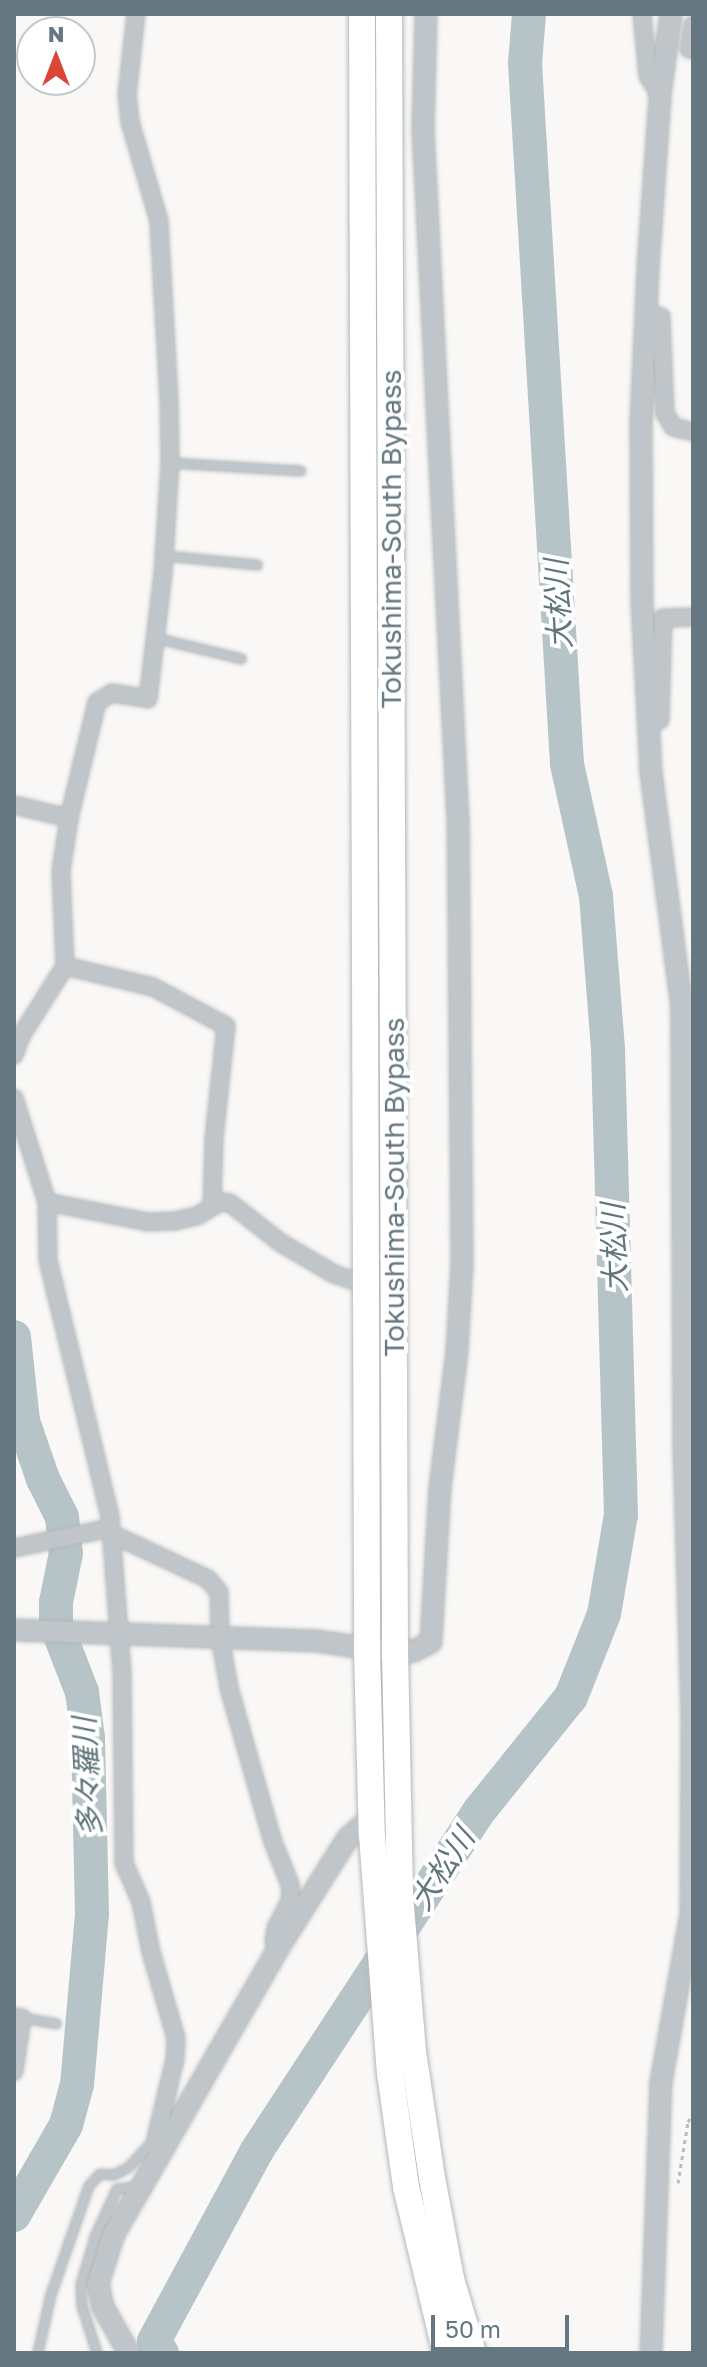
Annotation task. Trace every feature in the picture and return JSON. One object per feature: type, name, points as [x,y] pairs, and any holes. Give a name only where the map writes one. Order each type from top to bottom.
[{"type":"highway","name":"Tokushima-South Bypass","points":[[362,14],[367,1650],[372,1826],[390,2073],[406,2187],[446,2353]]},
{"type":"highway","name":"Tokushima-South Bypass","points":[[389,14],[395,1653],[404,1972],[413,2052],[451,2279],[473,2353]]},
{"type":"street","points":[[14,1055],[21,1036],[65,966],[61,882],[69,818],[97,702],[112,693],[148,699],[165,556],[170,463],[159,221],[130,122],[127,95],[136,14]]},
{"type":"street","points":[[14,1630],[317,1641],[395,1653],[414,1651],[431,1642],[440,1488],[457,1351],[462,1264],[458,820],[423,130],[426,14]]},
{"type":"street","points":[[642,14],[648,76],[660,95]]},
{"type":"street","points":[[651,2353],[661,2082],[691,1913],[692,1718],[684,1458],[682,1008],[647,723],[641,439],[660,95],[671,14]]},
{"type":"street","points":[[693,25],[689,49],[693,50]]},
{"type":"street","points":[[646,312],[661,317],[665,413],[673,427],[693,432]]},
{"type":"street","points":[[647,723],[660,720],[663,618],[693,617]]},
{"type":"street","points":[[14,805],[69,818]]},
{"type":"street","points":[[65,966],[153,987],[226,1026],[214,1139],[212,1206]]},
{"type":"street","points":[[14,1098],[47,1202],[48,1260],[107,1497],[120,1634],[124,1863],[141,1902],[151,1952],[176,2038],[159,2144]]},
{"type":"street","points":[[47,1202],[148,1222],[197,1216],[220,1202],[230,1203],[294,1251],[334,1274],[368,1286]]},
{"type":"street","points":[[14,1548],[111,1531],[216,1586],[220,1600],[220,1637],[229,1688],[261,1802],[290,1884],[291,1899],[276,1928],[274,1941],[279,1947]]},
{"type":"street","points":[[129,2353],[103,2307],[98,2284],[105,2256],[159,2144],[279,1947],[348,1838],[372,1826]]},
{"type":"street","points":[[14,2071],[18,2018]]},
{"type":"lane","points":[[170,463],[301,471]]},
{"type":"lane","points":[[165,556],[258,565]]},
{"type":"lane","points":[[155,638],[242,659]]},
{"type":"lane","points":[[18,2018],[56,2024]]},
{"type":"lane","points":[[38,2353],[51,2295],[89,2186],[100,2174],[114,2175],[128,2168],[159,2144]]},
{"type":"lane","points":[[97,2353],[82,2306],[81,2285],[95,2237],[117,2189],[140,2187]]},
{"type":"path","points":[[659,2195],[678,2184],[688,2122],[693,2113]]},
{"type":"waterway","name":"大松川","points":[[162,2353],[154,2341],[256,2152],[480,1810],[571,1697],[604,1614],[621,1515],[608,1049],[596,896],[567,764],[525,63],[529,14]]},
{"type":"waterway","name":"多々羅川","points":[[14,1337],[23,1421],[43,1479],[62,1517],[66,1553],[56,1602],[56,1625],[82,1692],[88,1738],[92,1914],[77,2084],[66,2125],[14,2215]]},
{"type":"waterway","points":[[138,2353],[154,2341]]}]
